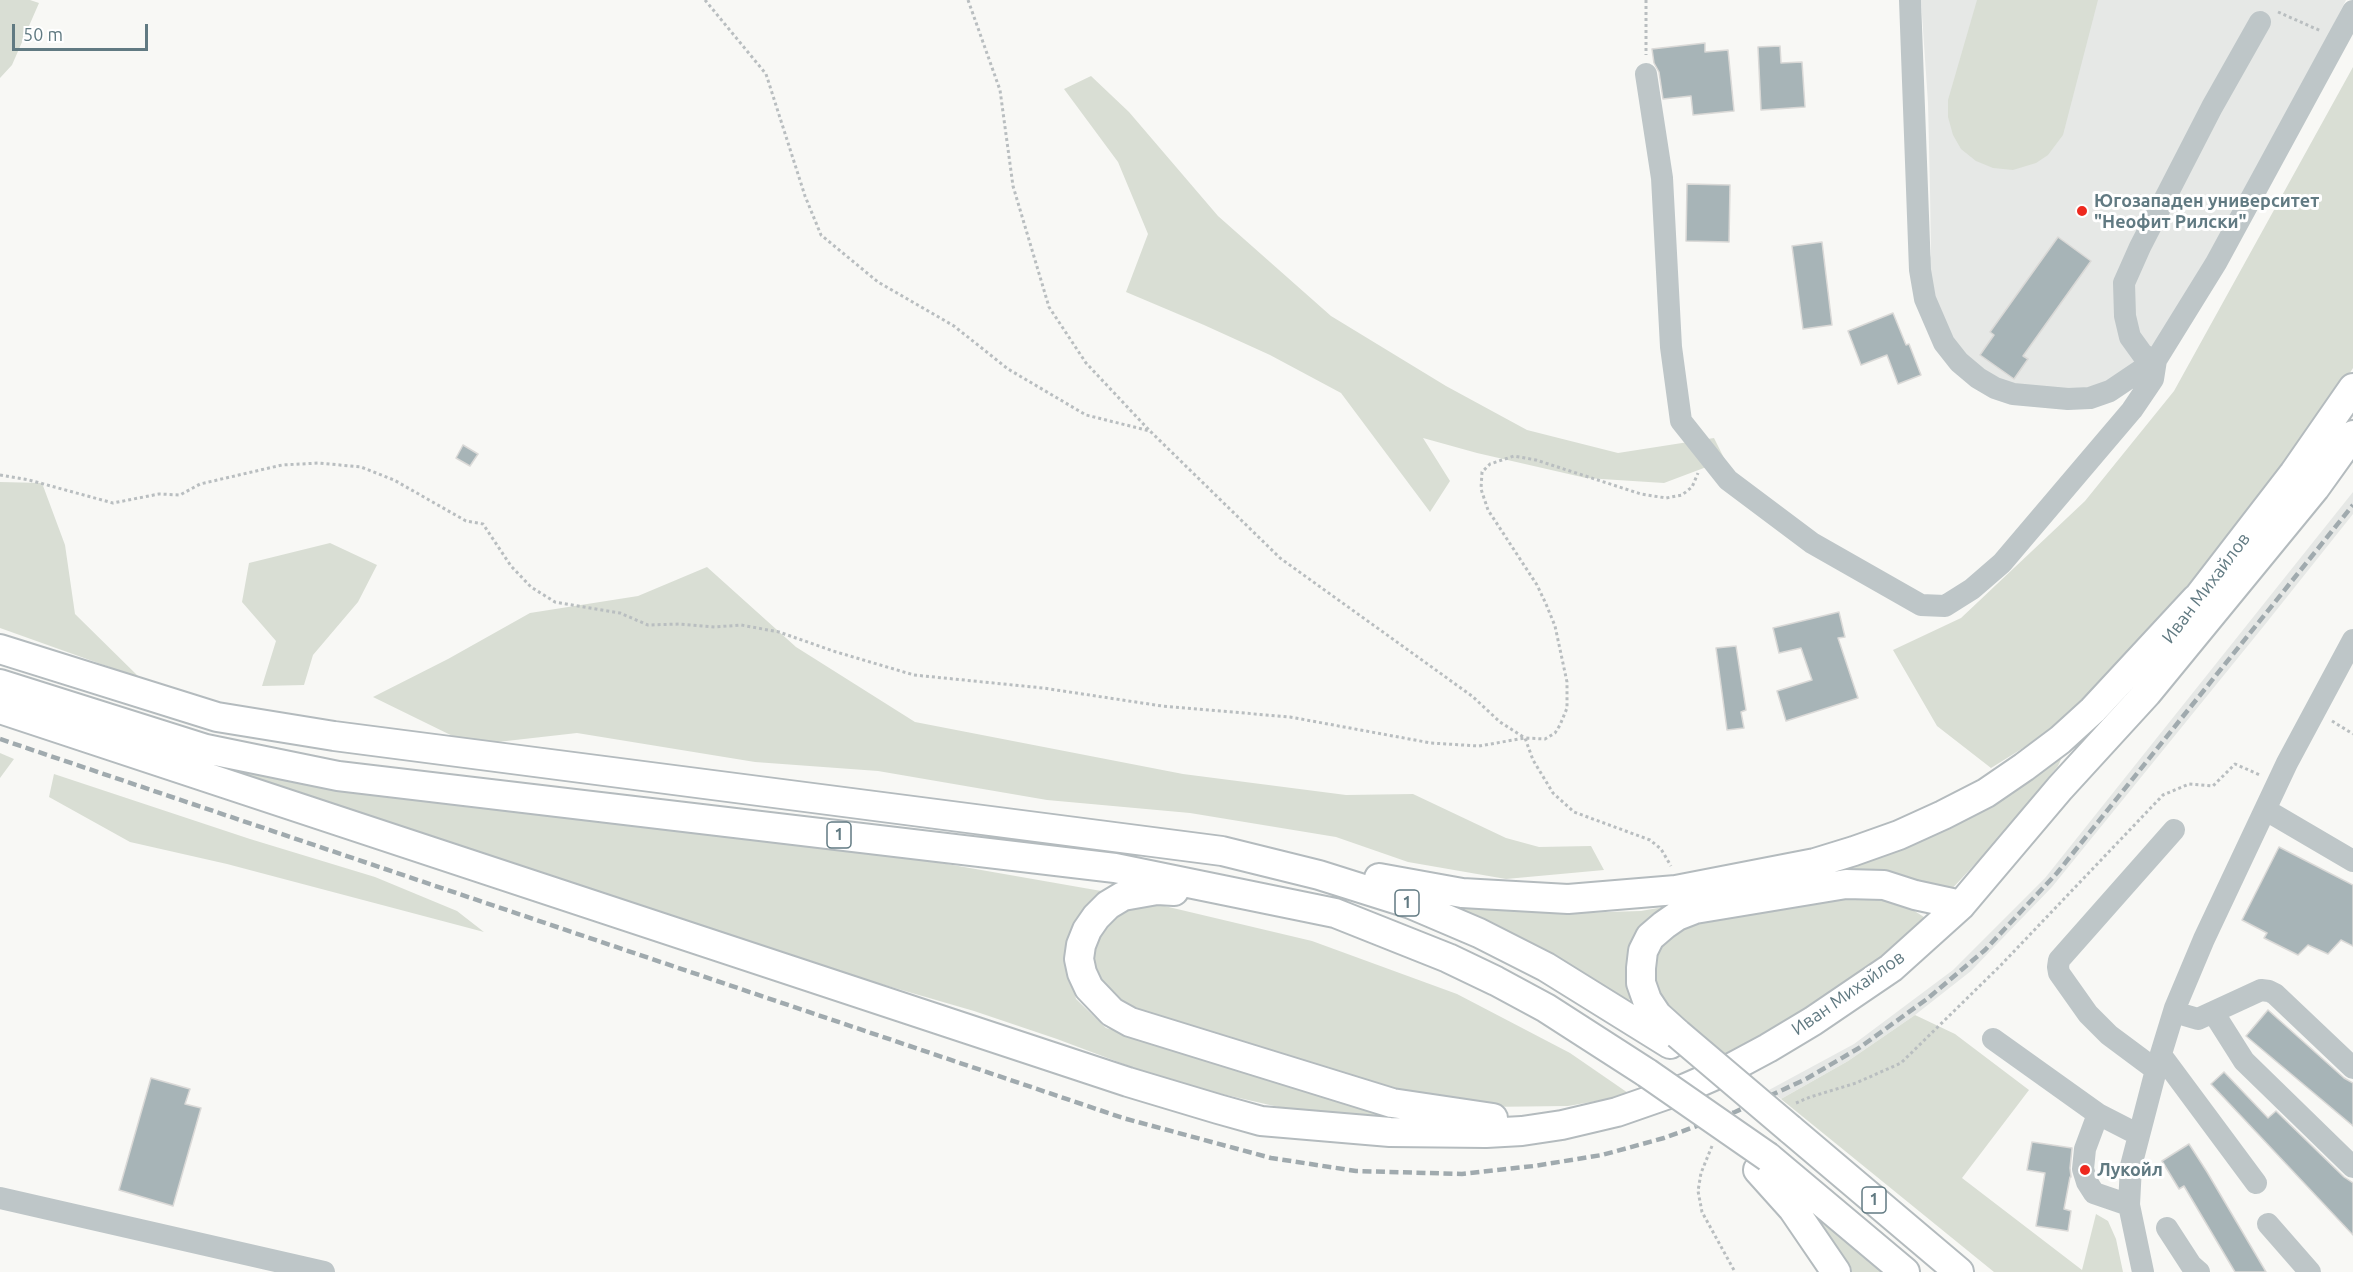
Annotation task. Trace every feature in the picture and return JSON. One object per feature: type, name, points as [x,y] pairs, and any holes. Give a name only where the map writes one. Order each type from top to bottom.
[{"type":"main road","name":"Иван Михайлов","points":[[2060,788],[2196,599],[2294,473],[2353,388]]},
{"type":"main road","name":"Иван Михайлов","points":[[1617,1112],[1652,1101],[1727,1070],[1813,1021],[1891,968],[1962,905],[2060,788],[2154,684],[2315,488],[2353,435]]},
{"type":"main road","points":[[1222,851],[1462,893],[1568,899],[1676,890],[1815,863],[1899,836],[1986,793],[2060,740],[2093,710],[2196,599]]},
{"type":"main road","name":"1","points":[[0,649],[217,717],[345,737],[1222,851],[1319,875],[1411,904],[1479,933],[1546,967],[1674,1039],[1790,1117],[1959,1272]]},
{"type":"main road","name":"1","points":[[0,684],[206,749],[338,776],[1115,868],[1335,913],[1448,958],[1546,1008],[1647,1074],[1905,1272]]},
{"type":"main road","points":[[0,709],[1156,1091],[1261,1121],[1390,1132],[1486,1133],[1562,1125],[1617,1112]]},
{"type":"main road","points":[[1674,1039],[1647,1000],[1641,983],[1641,975],[1643,951],[1650,937],[1677,916],[1695,909],[1846,884],[1884,885],[1915,895],[1962,905]]},
{"type":"main road","points":[[1335,913],[1172,891],[1157,890],[1131,894],[1108,905],[1096,917],[1087,930],[1079,959],[1089,988],[1112,1012],[1130,1022],[1392,1103],[1518,1120],[1617,1112]]},
{"type":"main road","points":[[1763,1164],[1836,1272]]},
{"type":"street","points":[[1910,0],[1920,270],[1925,299],[1944,343],[1959,362],[1977,378],[1995,388],[2013,394],[2068,399],[2090,398],[2110,391],[2156,360]]},
{"type":"street","points":[[1647,74],[1662,178],[1671,347],[1680,421],[1728,480],[1812,543],[1921,605],[1945,606],[1972,589],[2002,563],[2132,410],[2153,379],[2156,360],[2216,263],[2353,11]]},
{"type":"street","points":[[2156,360],[2143,355],[2130,338],[2124,283],[2212,107],[2267,16]]},
{"type":"street","points":[[2143,1272],[2129,1204],[2131,1166],[2174,1012],[2204,939],[2277,785],[2353,640]]},
{"type":"street","points":[[2266,810],[2353,861]]},
{"type":"street","points":[[2174,830],[2059,960],[2059,973],[2088,1014],[2109,1035],[2159,1062],[2256,1183]]},
{"type":"street","points":[[2174,1012],[2198,1018],[2262,990],[2269,991],[2275,994],[2353,1068]]},
{"type":"street","points":[[2213,1012],[2244,1061],[2353,1167]]},
{"type":"street","points":[[1993,1039],[2098,1114],[2139,1135]]},
{"type":"street","points":[[2098,1114],[2085,1149],[2083,1169],[2085,1176],[2094,1193],[2129,1204]]},
{"type":"street","points":[[0,1198],[324,1272]]},
{"type":"street","points":[[2268,1224],[2310,1272]]},
{"type":"street","points":[[2167,1227],[2191,1265],[2199,1272]]},
{"type":"path","points":[[705,0],[766,74],[805,196],[821,235],[878,282],[954,326],[1008,369],[1086,415],[1150,431]]},
{"type":"path","points":[[968,0],[1000,90],[1013,186],[1048,307],[1086,363],[1150,431],[1280,558],[1472,696],[1500,722],[1525,738],[1533,760],[1553,793],[1574,812],[1650,840],[1661,849],[1673,870],[1676,890]]},
{"type":"path","points":[[1646,0],[1647,74]]},
{"type":"path","points":[[2267,16],[2338,39]]},
{"type":"path","points":[[0,475],[29,480],[113,503],[128,502],[159,494],[180,495],[200,484],[282,465],[319,463],[361,467],[394,480],[466,521],[483,524],[511,566],[531,587],[555,602],[620,613],[648,625],[680,624],[715,627],[741,625],[779,632],[914,675],[1043,688],[1162,706],[1290,717],[1431,743],[1479,746],[1525,738],[1545,739],[1555,733],[1567,708],[1568,682],[1555,626],[1546,604],[1537,585],[1488,510],[1481,489],[1482,472],[1490,464],[1514,456],[1536,460],[1641,494],[1666,498],[1682,495],[1692,487],[1698,477],[1698,470]]},
{"type":"path","points":[[2315,711],[2353,734]]},
{"type":"path","points":[[1790,1117],[1810,1097],[1856,1083],[1901,1063],[2001,965],[2163,795],[2189,784],[2213,786],[2235,764],[2277,785]]},
{"type":"path","points":[[1714,1143],[1701,1173],[1698,1191],[1706,1221],[1735,1272]]},
{"type":"shaded area","points":[[0,0],[30,0],[39,3],[12,65],[0,78]]},
{"type":"shaded area","name":"Югозападен университет \"Неофит Рилски\"","points":[[1921,0],[2346,0],[2299,93],[2172,329],[2108,385],[2041,393],[1981,374],[1951,338],[1925,270],[1931,255],[1928,103]]},
{"type":"shaded area","points":[[1977,0],[2098,0],[2063,135],[2048,155],[2036,163],[2013,170],[1993,168],[1976,161],[1961,149],[1953,135],[1948,117],[1948,100]]},
{"type":"shaded area","points":[[2353,67],[2353,368],[2311,433],[2124,675],[2052,730],[1991,768],[1937,726],[1893,650],[1961,618],[2085,501],[2174,391]]},
{"type":"shaded area","points":[[1091,76],[1129,112],[1218,216],[1331,316],[1446,386],[1527,430],[1618,453],[1714,438],[1725,460],[1664,483],[1586,478],[1423,438],[1450,481],[1430,512],[1341,393],[1270,355],[1126,292],[1148,234],[1118,162],[1064,89]]},
{"type":"shaded area","points":[[0,482],[42,483],[65,545],[75,614],[140,678],[0,628]]},
{"type":"shaded area","points":[[2353,492],[2353,514],[2263,627],[2052,887],[1971,971],[1915,1015],[1848,1061],[1781,1099],[1769,1090],[1854,1044],[1953,970],[2045,878]]},
{"type":"shaded area","points":[[330,543],[377,565],[358,602],[313,655],[304,685],[262,686],[276,641],[242,602],[249,563]]},
{"type":"shaded area","points":[[707,567],[796,647],[915,722],[1183,774],[1346,795],[1413,794],[1506,838],[1539,847],[1591,846],[1604,870],[1506,879],[1408,862],[1336,837],[1190,813],[1047,800],[878,771],[755,762],[577,733],[471,745],[373,697],[448,659],[530,613],[638,596]]},
{"type":"shaded area","points":[[172,752],[884,853],[1107,892],[1067,959],[1076,999],[1106,1028],[1428,1120],[1309,1114],[1174,1083],[974,1011],[843,973]]},
{"type":"shaded area","points":[[0,753],[14,759],[0,778]]},
{"type":"shaded area","points":[[2060,754],[2063,755],[2058,766],[1992,846],[1947,894],[1928,891],[1670,910],[1632,989],[1631,999],[1625,1001],[1394,888],[1571,913],[1641,911],[1720,897]]},
{"type":"shaded area","points":[[54,774],[250,839],[375,877],[457,911],[484,932],[227,864],[130,842],[49,797]]},
{"type":"shaded area","points":[[1848,891],[1899,901],[1927,919],[1899,943],[1826,997],[1727,1058],[1660,1007],[1649,958],[1667,932],[1694,921]]},
{"type":"shaded area","points":[[1156,904],[1312,941],[1457,994],[1570,1053],[1631,1095],[1568,1106],[1484,1107],[1382,1092],[1176,1026],[1108,998],[1089,973],[1089,945],[1121,907]]},
{"type":"shaded area","points":[[1915,1015],[1955,1034],[2029,1090],[1962,1178],[2082,1270],[2096,1214],[2108,1221],[2116,1239],[2123,1272],[1994,1272],[1781,1099],[1848,1061]]},
{"type":"shaded area","points":[[1814,1211],[1883,1272],[1846,1272]]},
{"type":"building","points":[[1705,43],[1705,52],[1728,50],[1734,111],[1693,115],[1691,96],[1663,99],[1659,72],[1654,63],[1652,49]]},
{"type":"building","points":[[1780,46],[1781,63],[1802,62],[1805,107],[1761,110],[1758,47]]},
{"type":"building","points":[[1687,184],[1730,185],[1729,242],[1686,241]]},
{"type":"building","points":[[2058,237],[2091,261],[2023,356],[2028,359],[2014,379],[1980,355],[1994,335],[1990,332]]},
{"type":"building","points":[[1822,242],[1832,325],[1803,329],[1792,246]]},
{"type":"building","points":[[1893,313],[1906,345],[1909,344],[1921,375],[1898,384],[1887,355],[1861,365],[1848,331]]},
{"type":"building","points":[[463,445],[478,454],[470,466],[456,458]]},
{"type":"building","points":[[1839,612],[1845,637],[1838,638],[1858,698],[1786,721],[1777,691],[1812,680],[1801,648],[1779,653],[1773,628]]},
{"type":"building","points":[[1736,646],[1746,710],[1741,712],[1744,728],[1727,730],[1716,648]]},
{"type":"building","points":[[2279,847],[2353,885],[2353,946],[2341,940],[2328,954],[2308,945],[2298,955],[2264,938],[2267,933],[2242,920]]},
{"type":"building","points":[[2268,1010],[2344,1078],[2353,1083],[2353,1126],[2246,1036]]},
{"type":"building","points":[[2224,1072],[2268,1118],[2276,1111],[2353,1183],[2353,1235],[2211,1084]]},
{"type":"building","points":[[151,1078],[190,1089],[185,1104],[201,1108],[173,1206],[119,1190]]},
{"type":"building","points":[[2032,1142],[2072,1148],[2071,1177],[2064,1209],[2071,1211],[2068,1231],[2036,1226],[2045,1173],[2027,1170]]},
{"type":"building","points":[[2189,1144],[2266,1272],[2235,1272],[2184,1186],[2179,1189],[2162,1161]]},
{"type":"railway","points":[[0,739],[1123,1118],[1271,1158],[1356,1171],[1462,1174],[1602,1155],[1664,1138],[1735,1112],[1806,1079],[1859,1048],[1927,999],[1985,950],[2057,873],[2353,505]]},
{"type":"place","name":"Югозападен университет \"Неофит Рилски\"","points":[[2082,211]]},
{"type":"place","name":"Лукойл","points":[[2085,1170]]}]
